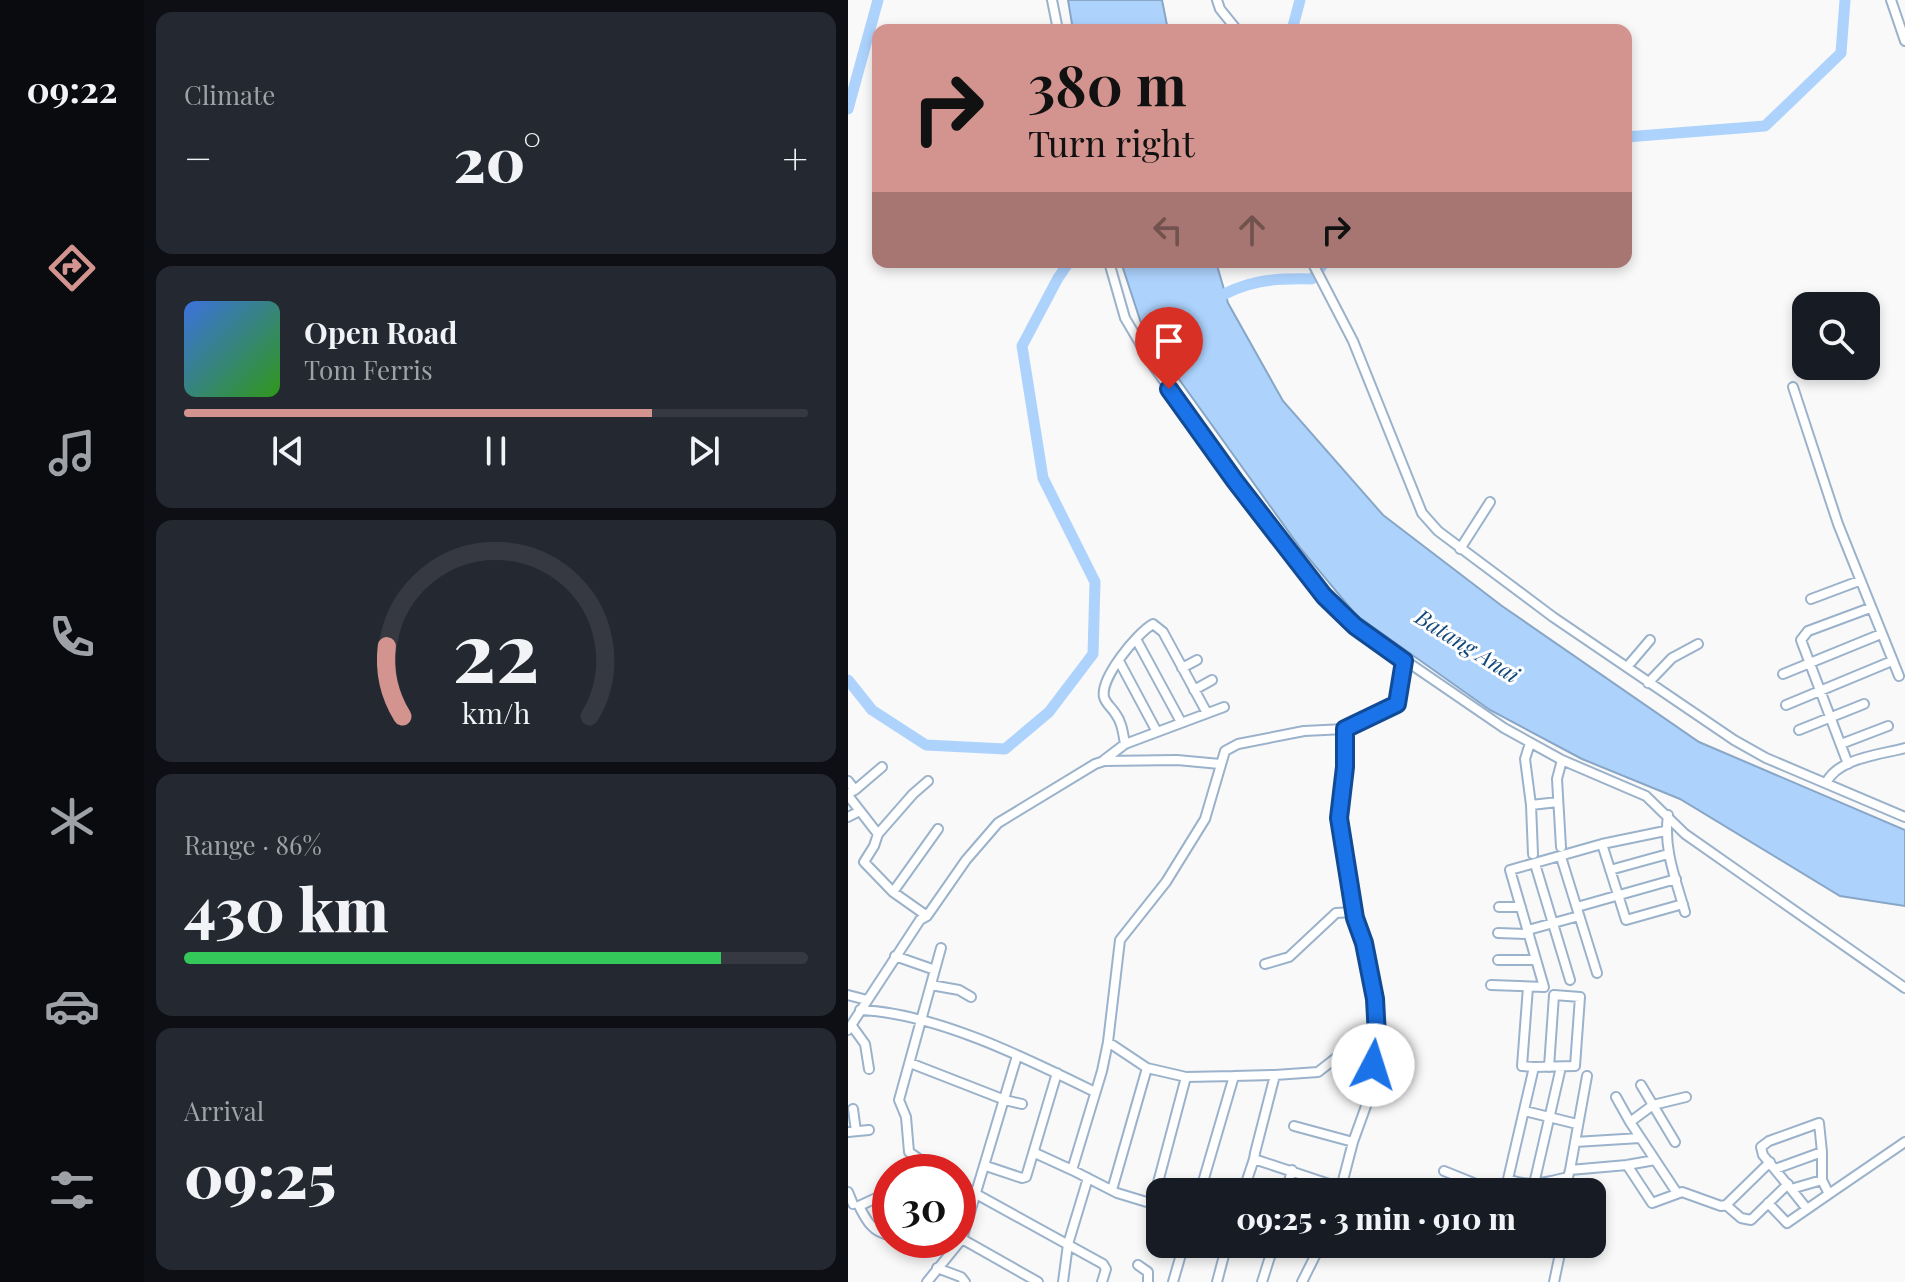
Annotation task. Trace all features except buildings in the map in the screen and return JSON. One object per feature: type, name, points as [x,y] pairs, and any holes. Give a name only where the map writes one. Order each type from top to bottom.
[{"type":"street","points":[[1052,0],[1057,24]]},
{"type":"street","points":[[1217,0],[1232,24]]},
{"type":"street","points":[[1891,0],[1905,41]]},
{"type":"street","points":[[1110,268],[1118,301],[1134,336],[1296,562],[1333,606],[1355,626],[1530,743],[1646,796],[1698,843],[1905,988]]},
{"type":"street","points":[[1316,268],[1353,341],[1422,513],[1438,531],[1553,617],[1757,754],[1905,817]]},
{"type":"street","points":[[1793,387],[1859,581],[1899,676]]},
{"type":"street","points":[[1460,549],[1490,502]]},
{"type":"street","points":[[1811,599],[1859,581]]},
{"type":"street","points":[[1848,764],[1801,640],[1804,634],[1870,608]]},
{"type":"street","points":[[1125,744],[1117,715],[1105,701],[1104,693],[1119,661],[1148,626],[1156,625],[1207,713]]},
{"type":"street","points":[[1783,674],[1881,634]]},
{"type":"street","points":[[1136,639],[1181,722]]},
{"type":"street","points":[[1627,667],[1650,640]]},
{"type":"street","points":[[1648,683],[1672,658],[1698,644]]},
{"type":"street","points":[[1182,668],[1197,660]]},
{"type":"street","points":[[1119,661],[1157,732]]},
{"type":"street","points":[[1072,1170],[1108,1042],[1120,940],[1166,882],[1205,819],[1225,751],[1238,744],[1304,731],[1345,729],[1397,704],[1404,661]]},
{"type":"street","points":[[1786,705],[1892,661]]},
{"type":"street","points":[[1194,690],[1212,680]]},
{"type":"street","points":[[1799,730],[1864,704]]},
{"type":"street","points":[[1104,761],[1125,744],[1224,707]]},
{"type":"street","points":[[1841,744],[1888,726]]},
{"type":"street","points":[[1345,729],[1345,767],[1339,818],[1354,912],[1364,943],[1375,999],[1375,1054],[1366,1106],[1345,1178]]},
{"type":"street","points":[[1530,743],[1525,759],[1534,859],[1570,980]]},
{"type":"street","points":[[1826,783],[1835,769],[1905,748]]},
{"type":"street","points":[[869,1069],[865,1044],[850,1028],[920,920],[927,916],[966,860],[998,823],[1104,761],[1177,760],[1220,764]]},
{"type":"street","points":[[1562,760],[1558,773],[1561,852],[1597,973]]},
{"type":"street","points":[[878,834],[848,795],[882,767]]},
{"type":"street","points":[[848,781],[855,790]]},
{"type":"street","points":[[927,916],[893,892],[864,861],[878,834],[928,781]]},
{"type":"street","points":[[1531,805],[1558,802]]},
{"type":"street","points":[[848,817],[860,811]]},
{"type":"street","points":[[1602,844],[1624,917],[1628,921],[1684,908],[1668,854],[1665,831],[1668,815]]},
{"type":"street","points":[[893,892],[938,829]]},
{"type":"street","points":[[1491,985],[1544,987],[1510,870],[1561,852],[1665,831]]},
{"type":"street","points":[[1610,870],[1668,854]]},
{"type":"street","points":[[1498,933],[1529,932],[1617,896],[1676,879]]},
{"type":"street","points":[[1499,907],[1521,907]]},
{"type":"street","points":[[1265,964],[1289,957],[1336,913],[1354,912]]},
{"type":"street","points":[[912,1154],[909,1152],[906,1117],[899,1100],[941,948]]},
{"type":"street","points":[[895,956],[935,970]]},
{"type":"street","points":[[1498,960],[1536,960]]},
{"type":"street","points":[[931,985],[959,990],[971,997]]},
{"type":"street","points":[[1528,987],[1522,1066],[1534,1067],[1549,1067],[1561,1067],[1575,1066],[1580,997],[1554,995],[1549,1067]]},
{"type":"street","points":[[848,995],[867,1000]]},
{"type":"street","points":[[860,1010],[920,1019],[1017,1056],[1095,1092]]},
{"type":"street","points":[[1108,1042],[1147,1068],[1186,1077],[1318,1072],[1339,1057],[1375,1054]]},
{"type":"street","points":[[1017,1056],[977,1195],[1103,1264],[1106,1269],[1102,1282]]},
{"type":"street","points":[[910,1063],[1022,1104]]},
{"type":"street","points":[[1508,1178],[1534,1067]]},
{"type":"street","points":[[1536,1178],[1561,1067]]},
{"type":"street","points":[[1112,1190],[1147,1068]]},
{"type":"street","points":[[986,1166],[1025,1178],[1057,1073]]},
{"type":"street","points":[[1248,1178],[1275,1075]]},
{"type":"street","points":[[1204,1178],[1234,1076]]},
{"type":"street","points":[[1569,1178],[1587,1076]]},
{"type":"street","points":[[1163,1178],[1186,1077]]},
{"type":"street","points":[[1641,1085],[1675,1142]]},
{"type":"street","points":[[1616,1097],[1677,1193]]},
{"type":"street","points":[[1630,1122],[1653,1105],[1686,1097]]},
{"type":"street","points":[[853,1109],[852,1132],[869,1130]]},
{"type":"street","points":[[1525,1111],[1577,1124]]},
{"type":"street","points":[[1807,1209],[1772,1166],[1761,1147],[1769,1141],[1819,1123],[1822,1180],[1829,1194]]},
{"type":"street","points":[[1294,1126],[1353,1142]]},
{"type":"street","points":[[1575,1142],[1640,1138]]},
{"type":"street","points":[[1768,1203],[1787,1223],[1905,1142]]},
{"type":"street","points":[[1726,1205],[1772,1166],[1822,1152]]},
{"type":"street","points":[[1035,1153],[1112,1190],[1146,1202]]},
{"type":"street","points":[[1254,1159],[1312,1178]]},
{"type":"street","points":[[1562,1178],[1569,1174],[1655,1160]]},
{"type":"street","points":[[1627,1165],[1652,1203],[1687,1192],[1708,1203],[1726,1205],[1741,1218],[1751,1220],[1790,1187],[1822,1180]]},
{"type":"street","points":[[1290,1178],[1292,1170]]},
{"type":"street","points":[[1444,1171],[1461,1178]]},
{"type":"street","points":[[1063,1282],[1068,1244],[1088,1178]]},
{"type":"street","points":[[848,1192],[853,1204]]},
{"type":"street","points":[[872,1200],[859,1206],[872,1227]]},
{"type":"street","points":[[976,1248],[1025,1280],[1038,1282]]},
{"type":"street","points":[[927,1282],[945,1258]]},
{"type":"street","points":[[1173,1282],[1180,1258]]},
{"type":"street","points":[[1217,1282],[1223,1258]]},
{"type":"street","points":[[1262,1282],[1270,1258]]},
{"type":"street","points":[[1302,1282],[1314,1258]]},
{"type":"street","points":[[1554,1282],[1559,1258]]},
{"type":"street","points":[[1138,1265],[1148,1272],[1148,1282]]},
{"type":"street","points":[[937,1268],[961,1277],[965,1282]]},
{"type":"water","points":[[1068,0],[1162,0],[1167,24],[1072,24]]},
{"type":"water","name":"Batang Anai","points":[[1123,268],[1218,268],[1228,303],[1283,401],[1383,515],[1502,606],[1699,742],[1905,830],[1905,906],[1840,896],[1680,799],[1582,759],[1490,710],[1356,615],[1301,549],[1143,329]]},
{"type":"waterway","points":[[848,109],[878,0]]},
{"type":"waterway","points":[[1294,24],[1300,0]]},
{"type":"waterway","points":[[1632,137],[1765,126],[1841,53],[1845,0]]},
{"type":"waterway","points":[[848,680],[872,710],[926,745],[1005,749],[1049,712],[1093,654],[1095,582],[1043,478],[1022,346],[1065,268]]},
{"type":"waterway","points":[[1213,301],[1236,289],[1260,282],[1312,279],[1320,268]]},
{"type":"route","points":[[1169,389],[1324,596],[1355,626],[1404,661],[1397,704],[1345,729],[1345,767],[1339,818],[1355,918],[1364,943],[1375,999],[1377,1036],[1373,1065]]}]
